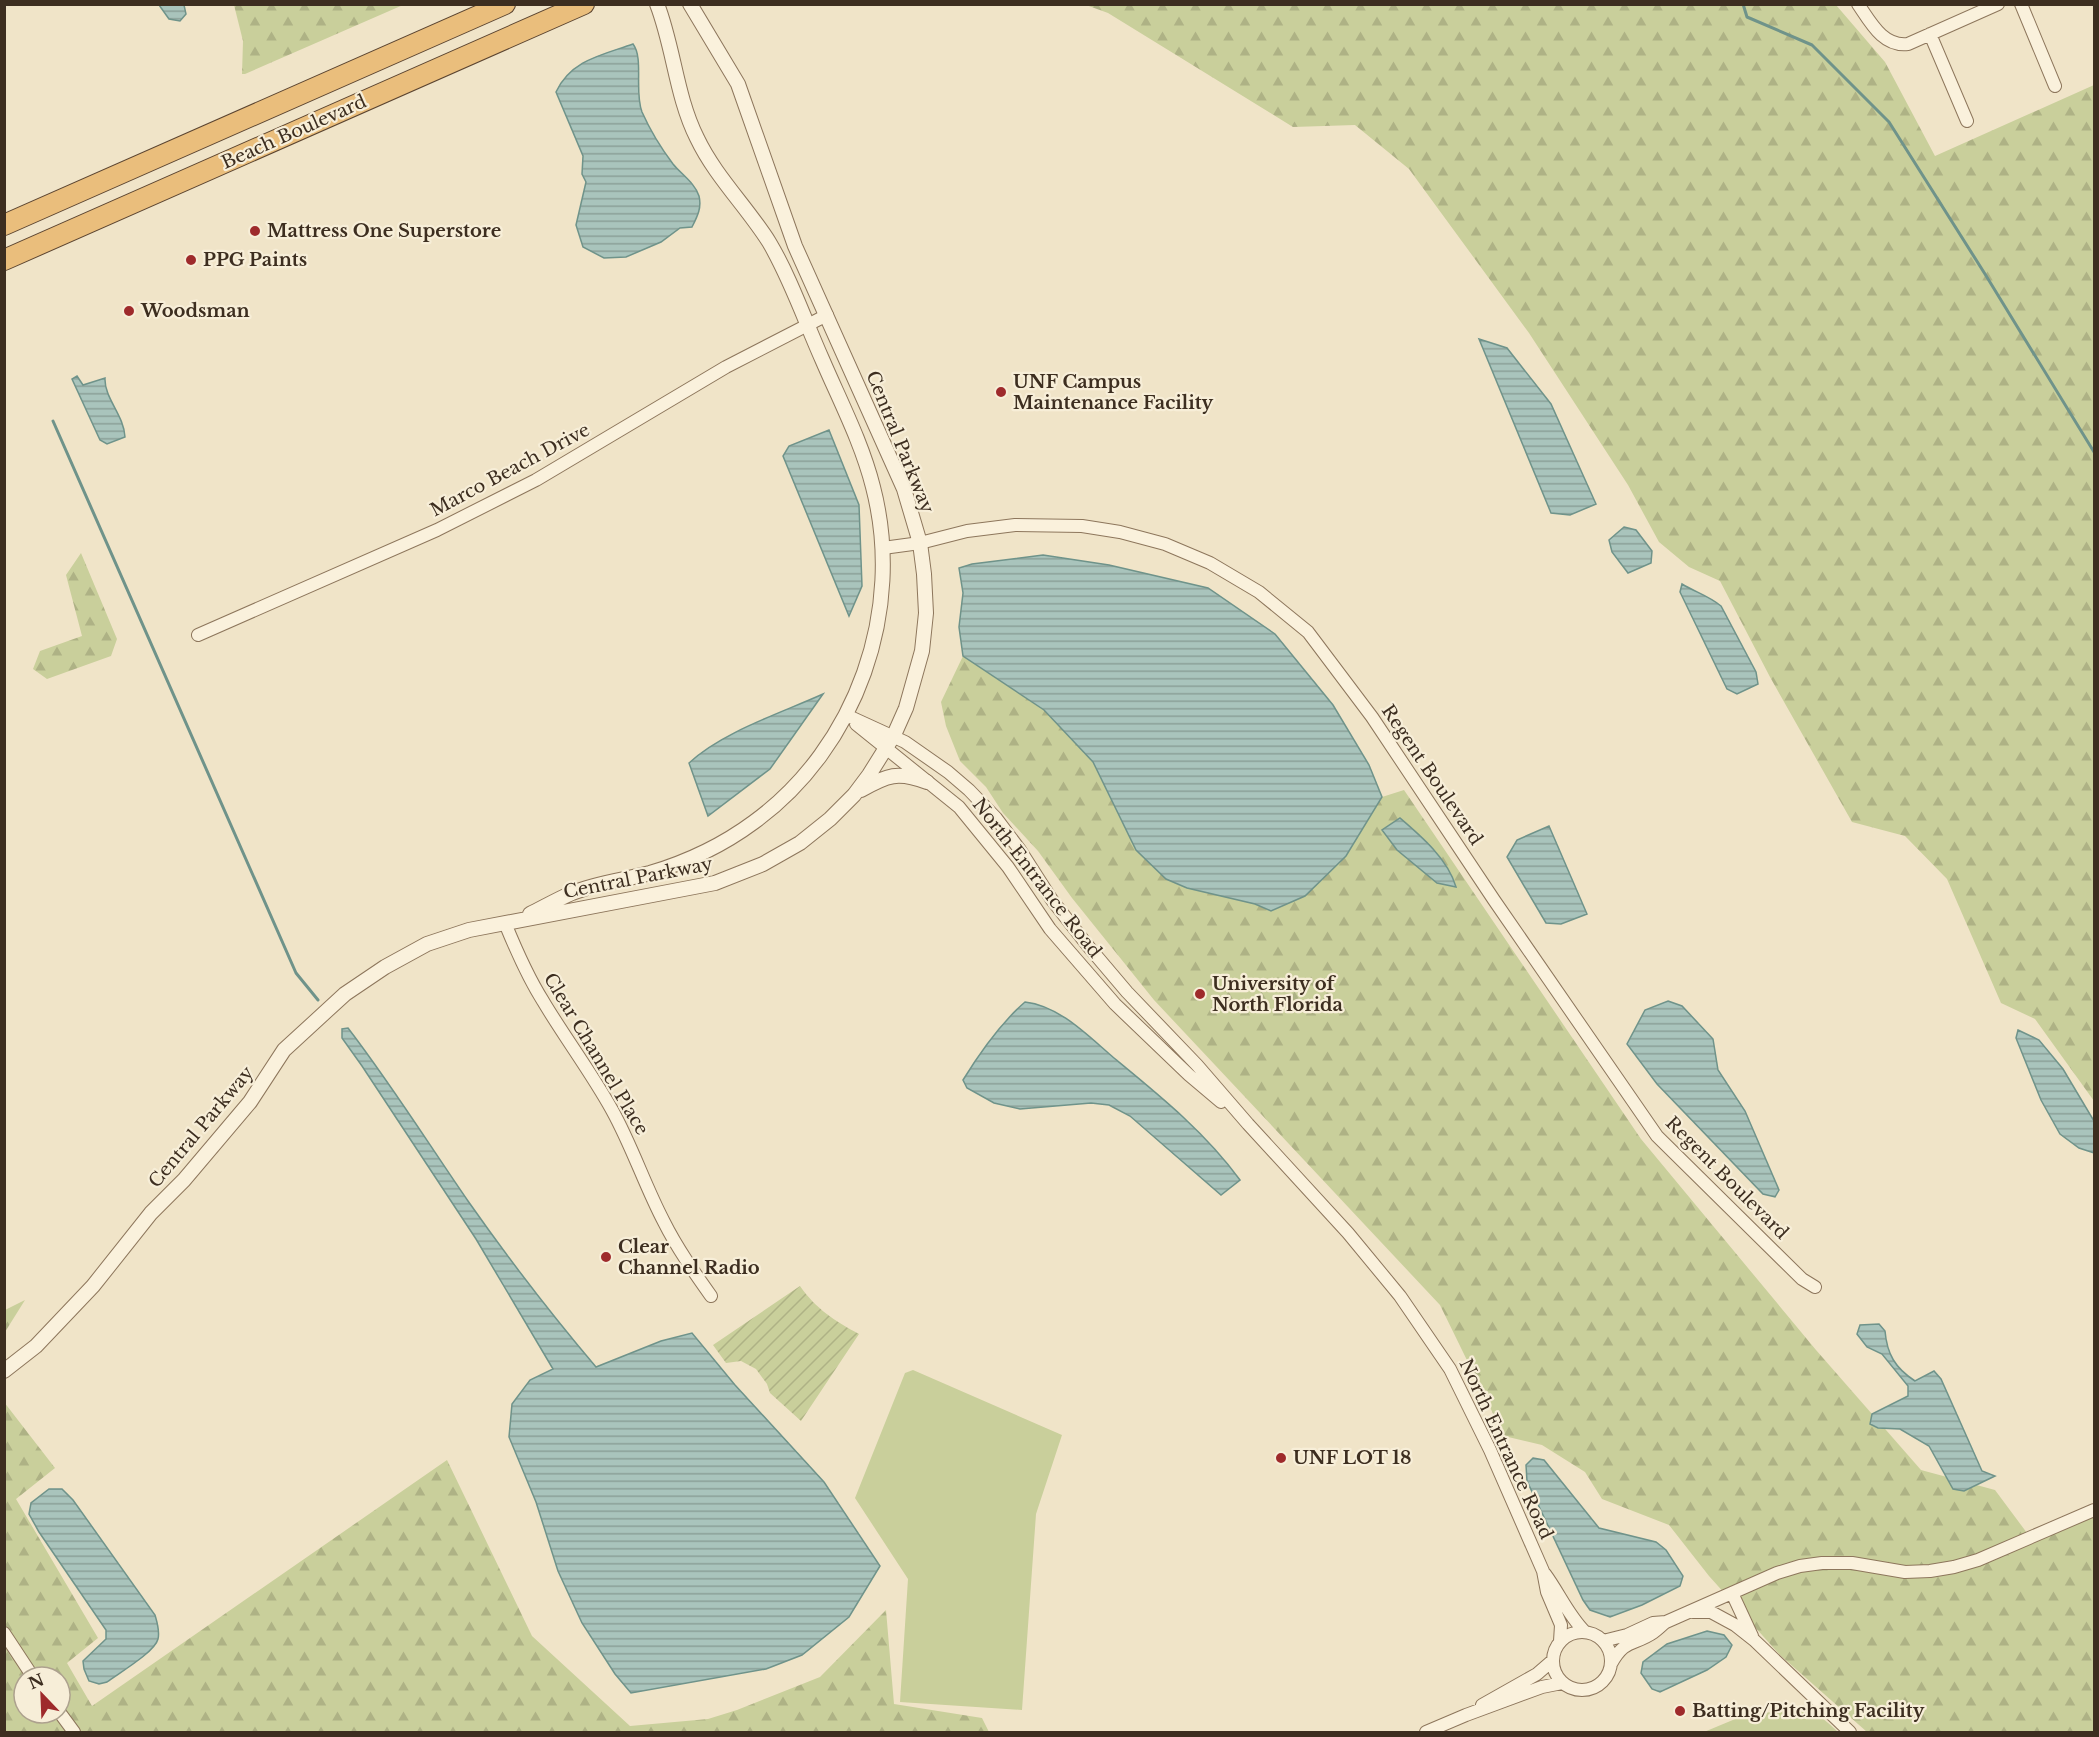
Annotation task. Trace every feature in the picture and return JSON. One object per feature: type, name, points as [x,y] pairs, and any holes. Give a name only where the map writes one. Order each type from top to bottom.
[{"type":"highway","points":[[4,225],[505,4]]},
{"type":"highway","name":"Beach Boulevard","points":[[4,260],[584,4]]},
{"type":"street","name":"Central Parkway","points":[[512,921],[570,894],[676,864],[707,851],[733,837],[779,802],[804,776],[825,749],[846,715],[867,665],[878,626],[883,588],[883,548],[880,517],[866,461],[770,244],[719,174],[697,139],[684,106],[664,23],[657,4]]},
{"type":"street","name":"Central Parkway","points":[[4,1371],[36,1346],[93,1286],[151,1213],[184,1180],[250,1102],[284,1050],[345,994],[392,962],[427,944],[469,930],[715,883],[763,864],[800,843],[830,819],[854,795],[894,735],[906,708],[922,651],[926,613],[920,543],[904,489],[795,246],[738,84],[690,4]]},
{"type":"street","points":[[1858,4],[1883,38],[1899,45],[1908,44],[1998,4]]},
{"type":"street","points":[[2020,4],[2055,86]]},
{"type":"street","points":[[1930,34],[1967,121]]},
{"type":"street","name":"Marco Beach Drive","points":[[198,635],[437,530],[536,480],[716,373],[827,315]]},
{"type":"street","name":"Regent Boulevard","points":[[883,548],[920,543],[967,531],[1015,525],[1082,526],[1120,532],[1165,544],[1210,563],[1259,592],[1308,632],[1372,717],[1494,900],[1657,1136],[1802,1279],[1815,1287]]},
{"type":"street","name":"North Entrance Road","points":[[846,715],[894,735],[948,772],[996,818],[1052,900],[1127,992],[1197,1065],[1382,1273],[1434,1344],[1455,1378],[1491,1450],[1542,1570]]},
{"type":"street","name":"North Entrance Road","points":[[846,715],[886,750],[959,807],[1008,867],[1050,930],[1115,1004],[1181,1068],[1248,1124]]},
{"type":"street","points":[[854,795],[892,775],[913,776],[927,782]]},
{"type":"street","name":"Clear Channel Place","points":[[512,921],[523,965],[543,1002],[578,1052],[613,1110],[663,1222],[711,1296]]},
{"type":"street","points":[[1085,942],[1088,962],[1085,969]]},
{"type":"street","points":[[1542,1570],[1547,1592],[1562,1626],[1560,1641],[1552,1661],[1555,1672],[1562,1683],[1578,1690],[1594,1688],[1606,1678],[1617,1653],[1625,1645],[1653,1633],[1666,1622],[1777,1573],[1800,1566],[1822,1563],[1852,1563],[1905,1572],[1954,1567],[1978,1560],[2094,1510]]},
{"type":"street","points":[[1542,1570],[1574,1621],[1585,1632]]},
{"type":"street","points":[[1732,1593],[1754,1640]]},
{"type":"street","points":[[1688,1612],[1711,1612],[1721,1616],[1754,1640],[1850,1732]]},
{"type":"street","points":[[1604,1641],[1627,1635],[1653,1623],[1666,1622]]},
{"type":"street","points":[[1560,1641],[1568,1635],[1585,1632],[1593,1634],[1604,1641],[1610,1651],[1611,1664]]},
{"type":"street","points":[[4,1633],[25,1665]]},
{"type":"street","points":[[1466,1715],[1537,1674],[1552,1661]]},
{"type":"street","points":[[1426,1732],[1542,1687],[1562,1683]]},
{"type":"green space","points":[[234,4],[403,5],[242,74],[243,41]]},
{"type":"green space","points":[[1086,5],[1836,5],[1885,62],[1935,156],[2094,85],[2094,1101],[2035,1019],[2001,1003],[1947,879],[1905,836],[1852,822],[1770,677],[1720,581],[1689,567],[1659,542],[1628,485],[1529,333],[1409,169],[1355,125],[1293,127],[1108,13]]},
{"type":"green space","points":[[81,553],[117,639],[111,656],[47,679],[33,669],[40,651],[82,636],[66,575]]},
{"type":"green space","points":[[963,656],[1044,710],[1093,762],[1136,850],[1271,911],[1305,896],[1346,856],[1382,797],[1404,790],[1641,1139],[1816,1350],[1921,1470],[1995,1490],[2027,1533],[2094,1504],[2094,1732],[1867,1732],[1780,1655],[1709,1576],[1669,1525],[1602,1499],[1585,1472],[1542,1445],[1504,1436],[1440,1305],[1154,1000],[1072,898],[1038,851],[1003,813],[986,787],[960,761],[946,726],[941,702]]},
{"type":"green space","points":[[800,1286],[826,1314],[859,1334],[801,1421],[770,1393],[767,1384],[756,1369],[741,1361],[726,1363],[713,1345]]},
{"type":"green space","points":[[25,1300],[5,1332],[5,1310]]},
{"type":"green space","points":[[913,1370],[1062,1435],[1036,1514],[1022,1710],[900,1702],[908,1579],[855,1498],[905,1373]]},
{"type":"green space","points":[[4,1402],[55,1468],[16,1499],[98,1638],[67,1663],[68,1665],[12,1665],[12,1725],[72,1725],[72,1672],[92,1706],[447,1460],[532,1636],[630,1726],[708,1719],[820,1677],[886,1610],[894,1704],[982,1718],[989,1732],[5,1732]]},
{"type":"green space","points":[[1783,1710],[1801,1711],[1819,1716],[1838,1732],[1704,1732],[1740,1717]]},
{"type":"water","points":[[159,5],[184,5],[186,14],[180,21],[169,19]]},
{"type":"water","points":[[633,44],[638,58],[642,112],[669,158],[697,191],[700,200],[699,208],[692,227],[680,228],[661,242],[626,257],[604,258],[583,247],[576,225],[586,182],[582,174],[583,156],[556,92],[570,73],[588,60]]},
{"type":"water","points":[[1479,339],[1507,348],[1551,404],[1596,504],[1570,515],[1551,513]]},
{"type":"water","points":[[77,376],[83,385],[105,378],[108,393],[121,421],[125,437],[107,444],[100,440],[72,379]]},
{"type":"water","points":[[829,430],[859,505],[862,586],[849,616],[783,456],[789,446]]},
{"type":"water","points":[[1624,527],[1636,530],[1652,551],[1651,563],[1628,573],[1612,552],[1609,540]]},
{"type":"water","points":[[1043,555],[1109,565],[1208,588],[1275,634],[1333,705],[1369,765],[1382,797],[1346,856],[1305,896],[1271,911],[1255,904],[1187,888],[1166,879],[1136,850],[1093,762],[1044,710],[963,656],[959,627],[963,593],[959,568],[972,564]]},
{"type":"water","points":[[1682,584],[1721,606],[1756,672],[1758,684],[1737,694],[1727,689],[1680,592]]},
{"type":"water","points":[[823,694],[770,769],[708,816],[689,763],[735,733]]},
{"type":"water","points":[[1400,818],[1425,840],[1440,858],[1456,887],[1437,883],[1397,850],[1382,830]]},
{"type":"water","points":[[1549,826],[1587,914],[1561,924],[1546,923],[1507,857],[1517,840]]},
{"type":"water","points":[[1668,1001],[1682,1006],[1713,1039],[1718,1070],[1745,1111],[1779,1190],[1775,1197],[1763,1194],[1657,1084],[1627,1044],[1645,1010]]},
{"type":"water","points":[[1025,1002],[1050,1009],[1084,1032],[1181,1115],[1212,1146],[1240,1180],[1221,1195],[1130,1116],[1109,1105],[1091,1103],[1020,1109],[994,1103],[967,1088],[963,1080],[976,1060],[999,1029]]},
{"type":"water","points":[[348,1028],[499,1244],[596,1367],[661,1341],[692,1333],[735,1385],[824,1482],[880,1566],[849,1617],[802,1655],[766,1669],[631,1693],[615,1674],[582,1623],[558,1571],[536,1502],[509,1437],[512,1404],[530,1380],[553,1369],[476,1239],[342,1038],[342,1029]]},
{"type":"water","points":[[2018,1030],[2039,1040],[2063,1069],[2094,1121],[2094,1153],[2079,1148],[2060,1134],[2041,1100],[2016,1038]]},
{"type":"water","points":[[1879,1324],[1885,1331],[1890,1354],[1902,1371],[1915,1381],[1934,1371],[1941,1379],[1982,1471],[1995,1476],[1964,1491],[1953,1489],[1929,1446],[1900,1429],[1878,1428],[1870,1424],[1872,1414],[1908,1396],[1908,1386],[1882,1354],[1867,1347],[1857,1334],[1860,1325]]},
{"type":"water","points":[[1533,1458],[1544,1460],[1599,1528],[1656,1542],[1666,1550],[1683,1576],[1680,1586],[1642,1605],[1610,1617],[1590,1610],[1583,1600],[1527,1481],[1526,1465]]},
{"type":"water","points":[[49,1489],[62,1489],[73,1500],[155,1615],[159,1633],[155,1644],[144,1656],[107,1682],[99,1684],[89,1681],[83,1661],[106,1639],[106,1630],[29,1514],[31,1503]]},
{"type":"water","points":[[1707,1631],[1724,1635],[1732,1645],[1726,1657],[1707,1670],[1660,1692],[1652,1689],[1641,1673],[1643,1662],[1667,1644]]},
{"type":"waterway","points":[[1743,4],[1747,17],[1812,45],[1889,122],[2094,452]]},
{"type":"waterway","points":[[53,421],[296,973],[318,1000]]},
{"type":"place","name":"Mattress One Superstore","points":[[255,231]]},
{"type":"place","name":"PPG Paints","points":[[191,260]]},
{"type":"place","name":"Woodsman","points":[[129,311]]},
{"type":"place","name":"UNF Campus Maintenance Facility","points":[[1001,392]]},
{"type":"place","name":"University of North Florida","points":[[1200,994]]},
{"type":"place","name":"Clear Channel Radio","points":[[606,1257]]},
{"type":"place","name":"UNF LOT 18","points":[[1281,1458]]},
{"type":"place","name":"Batting/Pitching Facility","points":[[1680,1711]]}]
